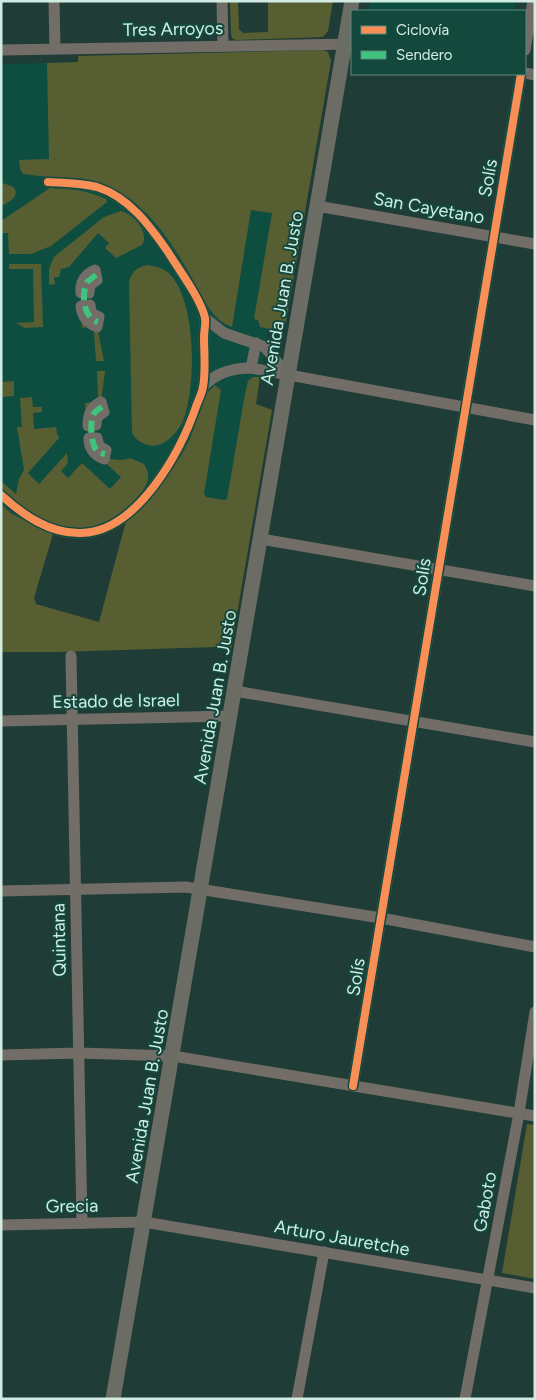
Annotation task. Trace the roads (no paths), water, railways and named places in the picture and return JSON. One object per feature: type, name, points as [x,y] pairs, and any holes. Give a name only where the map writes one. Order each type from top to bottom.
[{"type":"main road","name":"Avenida Juan B. Justo","points":[[113,1399],[317,206],[349,44],[351,15]]},
{"type":"street","points":[[54,1],[55,49]]},
{"type":"street","points":[[222,1],[223,46]]},
{"type":"street","points":[[526,44],[533,1]]},
{"type":"street","name":"Tres Arroyos","points":[[1,50],[349,44]]},
{"type":"street","name":"Solís","points":[[353,1086],[521,75]]},
{"type":"street","points":[[1,495],[33,519],[64,532],[88,532],[109,526],[145,497],[164,469],[187,432],[203,387],[205,318],[197,300],[146,221],[132,207],[98,188],[48,182]]},
{"type":"street","name":"San Cayetano","points":[[317,206],[535,244]]},
{"type":"street","points":[[96,275],[87,282],[85,305],[90,305],[92,313],[99,317],[98,322]]},
{"type":"street","points":[[205,318],[224,333],[265,347],[288,376]]},
{"type":"street","points":[[251,368],[256,343]]},
{"type":"street","points":[[203,387],[219,374],[237,368],[251,368],[535,420]]},
{"type":"street","points":[[102,407],[94,413],[92,426],[96,449],[105,454]]},
{"type":"street","points":[[261,539],[535,586]]},
{"type":"street","name":"Quintana","points":[[71,656],[82,1223]]},
{"type":"street","points":[[235,691],[535,742]]},
{"type":"street","name":"Estado de Israel","points":[[1,721],[231,716]]},
{"type":"street","points":[[1,891],[186,887],[381,918],[535,947]]},
{"type":"street","name":"Gaboto","points":[[465,1399],[519,1113],[535,1012]]},
{"type":"street","points":[[1,1055],[79,1053],[173,1056],[535,1116]]},
{"type":"street","name":"Grecia","points":[[1,1225],[144,1222]]},
{"type":"street","name":"Arturo Jauretche","points":[[144,1222],[535,1288]]},
{"type":"street","points":[[298,1399],[324,1252]]}]
